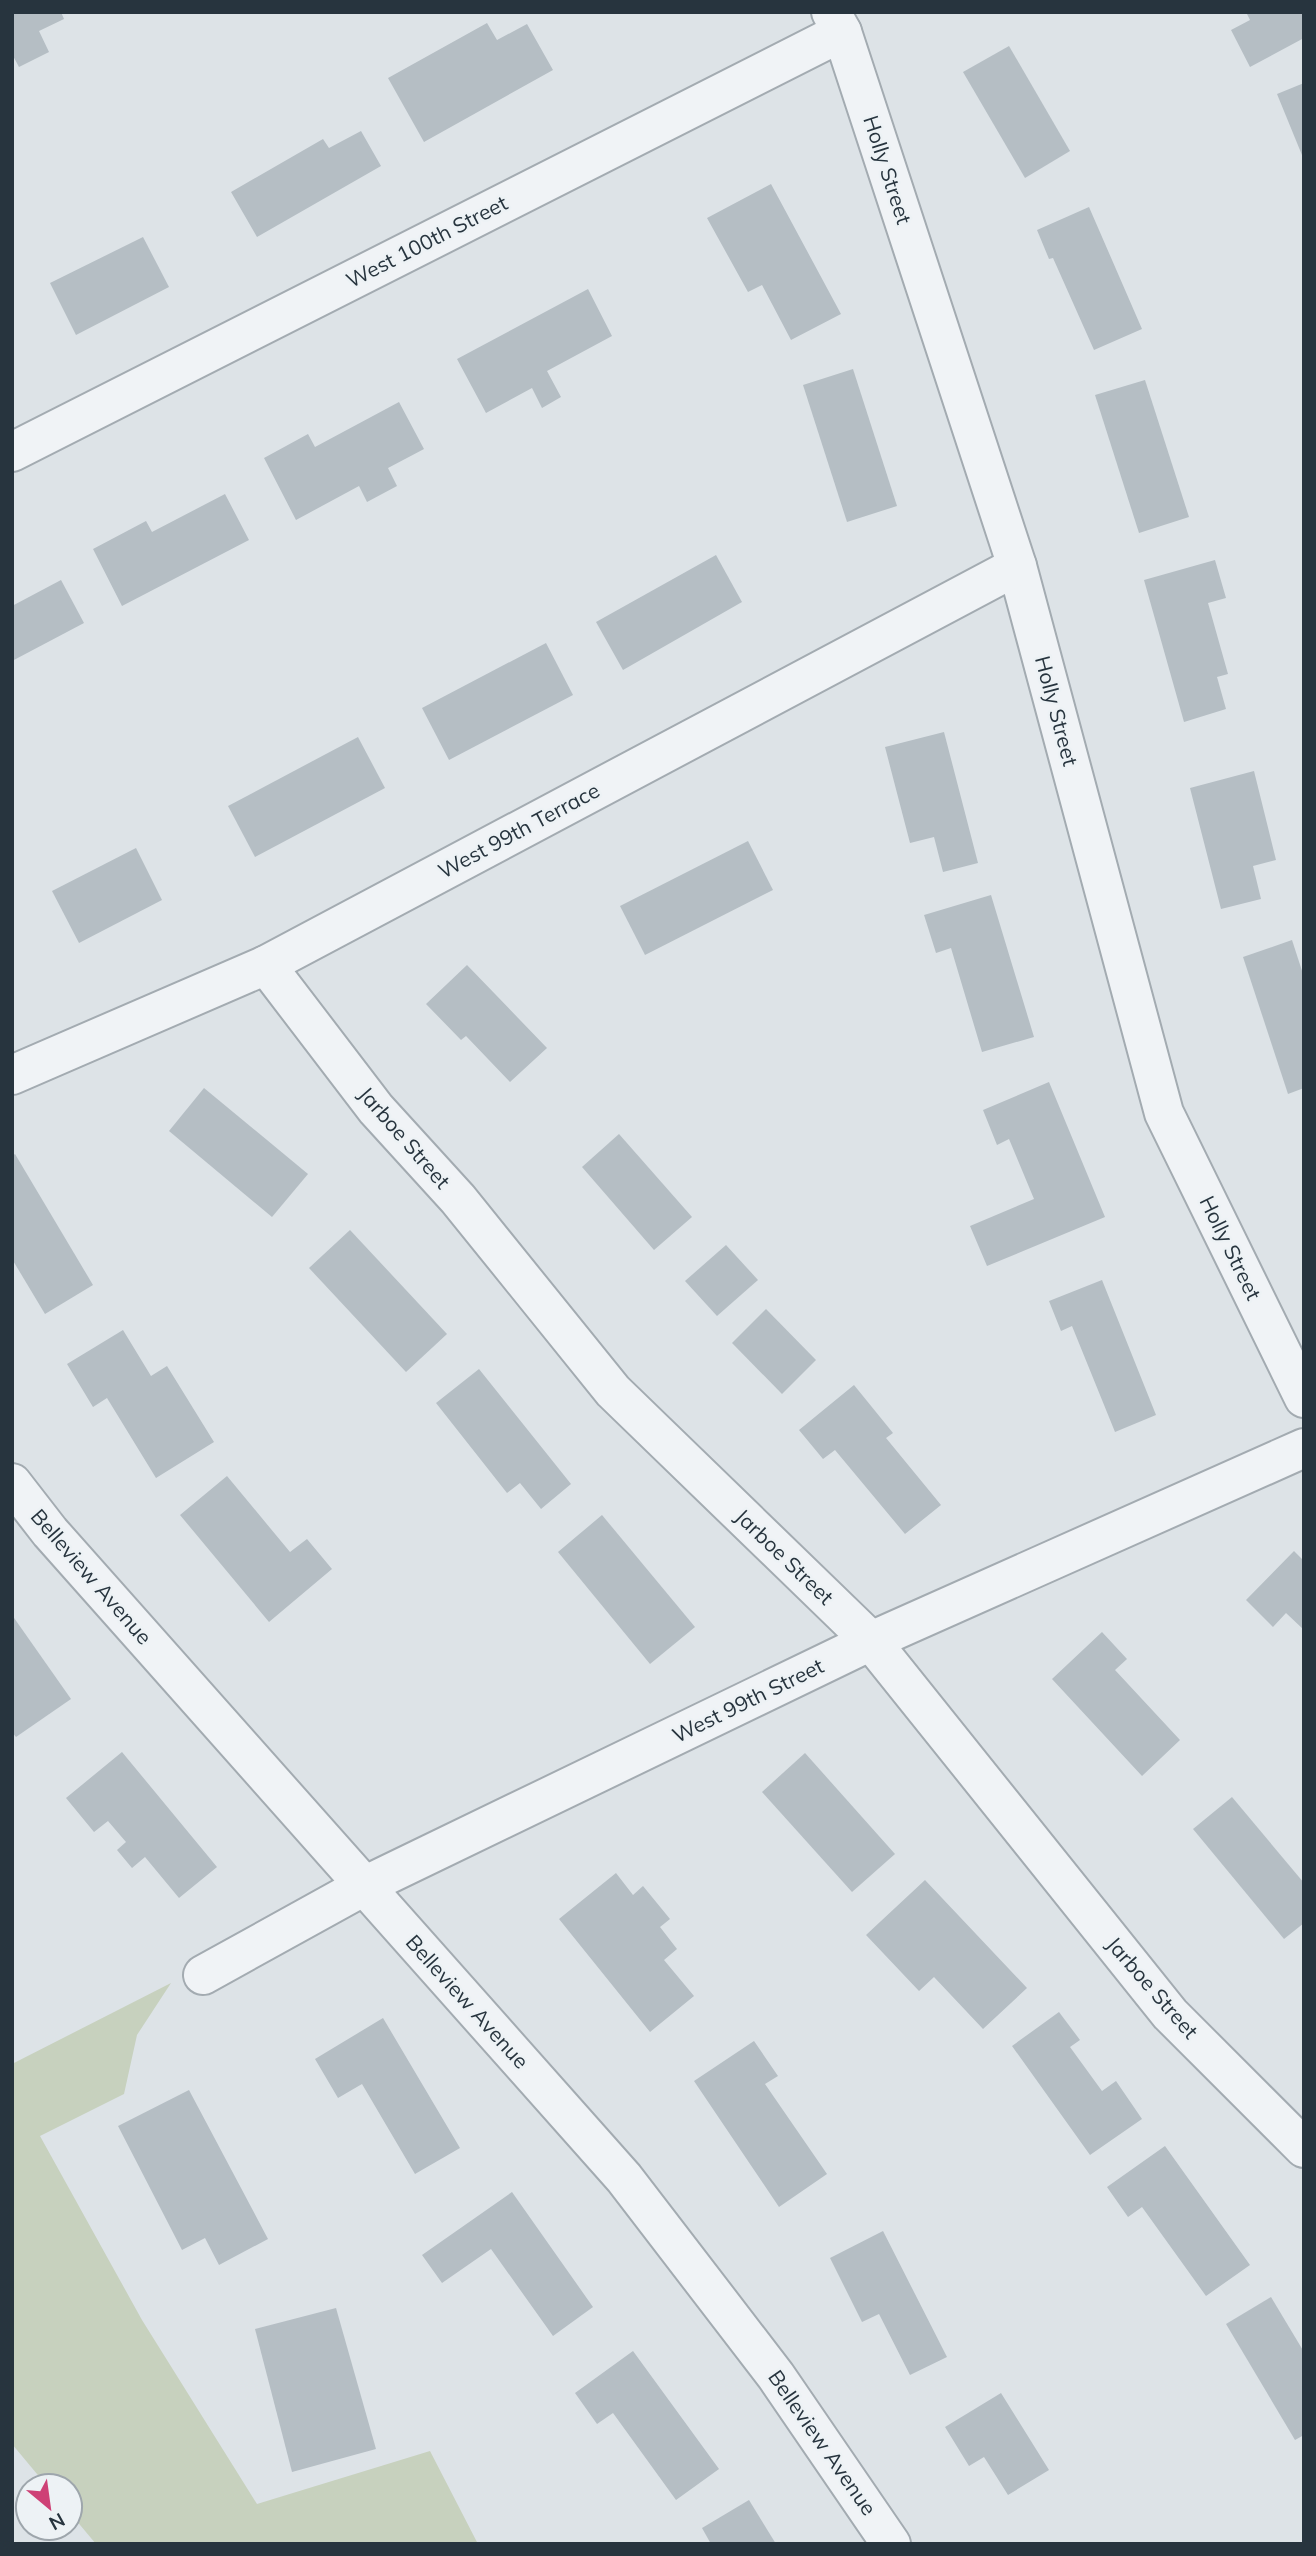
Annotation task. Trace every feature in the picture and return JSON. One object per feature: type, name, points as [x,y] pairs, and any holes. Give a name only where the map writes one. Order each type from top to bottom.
[{"type":"street","name":"West 100th Street","points":[[12,452],[836,22]]},
{"type":"street","name":"Holly Street","points":[[836,22],[1017,566],[1164,1112],[1304,1398]]},
{"type":"street","name":"West 99th Terrace","points":[[12,1075],[266,965],[1017,566]]},
{"type":"street","name":"Jarboe Street","points":[[266,965],[376,1109],[458,1199],[614,1391],[871,1641],[1170,2014],[1304,2148]]},
{"type":"street","name":"West 99th Street","points":[[203,1975],[364,1886],[871,1641],[1304,1448]]},
{"type":"street","name":"Belleview Avenue","points":[[12,1483],[50,1532],[624,2178],[776,2376],[891,2544]]},
{"type":"green space","points":[[171,1983],[137,2035],[124,2094],[40,2136],[142,2320],[257,2504],[430,2451],[478,2544],[96,2544],[84,2530],[84,2472],[35,2472],[12,2444],[12,2064]]},
{"type":"building","points":[[12,12],[61,12],[64,19],[39,31],[49,52],[19,67],[12,54]]},
{"type":"building","points":[[1246,12],[1304,12],[1304,38],[1250,67],[1231,30],[1250,20]]},
{"type":"building","points":[[487,23],[497,40],[527,24],[553,70],[424,142],[388,78]]},
{"type":"building","points":[[1009,46],[1070,151],[1025,178],[963,72]]},
{"type":"building","points":[[1304,83],[1304,160],[1277,94]]},
{"type":"building","points":[[361,131],[381,166],[257,237],[231,192],[323,139],[329,148]]},
{"type":"building","points":[[771,184],[841,314],[791,340],[762,285],[748,292],[707,218]]},
{"type":"building","points":[[1089,207],[1142,329],[1094,350],[1053,258],[1049,259],[1037,230]]},
{"type":"building","points":[[143,237],[169,287],[76,335],[50,283]]},
{"type":"building","points":[[588,289],[612,336],[547,371],[561,397],[542,408],[532,388],[486,413],[457,359]]},
{"type":"building","points":[[853,369],[897,506],[847,522],[803,385]]},
{"type":"building","points":[[1145,380],[1189,517],[1139,533],[1095,395]]},
{"type":"building","points":[[399,402],[424,449],[388,468],[397,486],[367,502],[359,486],[296,520],[264,458],[308,434],[315,447]]},
{"type":"building","points":[[225,494],[249,540],[122,606],[93,549],[146,521],[152,532]]},
{"type":"building","points":[[716,555],[742,602],[623,670],[596,622]]},
{"type":"building","points":[[1215,560],[1226,598],[1208,603],[1228,674],[1217,677],[1226,709],[1184,722],[1144,580]]},
{"type":"building","points":[[61,580],[84,623],[12,661],[12,606]]},
{"type":"building","points":[[546,643],[573,695],[449,760],[422,708]]},
{"type":"building","points":[[944,732],[978,863],[943,872],[934,837],[910,843],[885,747]]},
{"type":"building","points":[[358,737],[385,788],[255,857],[228,806]]},
{"type":"building","points":[[1254,771],[1276,860],[1253,866],[1261,899],[1221,909],[1190,788]]},
{"type":"building","points":[[748,841],[773,890],[645,955],[620,906]]},
{"type":"building","points":[[136,848],[162,900],[79,943],[52,891]]},
{"type":"building","points":[[991,895],[1034,1037],[982,1052],[951,948],[936,953],[924,915]]},
{"type":"building","points":[[1292,940],[1304,977],[1304,1088],[1288,1094],[1243,957]]},
{"type":"building","points":[[467,965],[547,1048],[510,1082],[466,1036],[461,1040],[426,1004]]},
{"type":"building","points":[[1049,1082],[1105,1217],[987,1266],[970,1226],[1034,1199],[1009,1139],[997,1145],[983,1110]]},
{"type":"building","points":[[204,1088],[308,1174],[272,1217],[169,1131]]},
{"type":"building","points":[[619,1134],[692,1217],[654,1250],[582,1167]]},
{"type":"building","points":[[15,1154],[93,1285],[45,1314],[12,1259],[12,1156]]},
{"type":"building","points":[[350,1230],[447,1334],[406,1372],[309,1268]]},
{"type":"building","points":[[726,1245],[758,1280],[717,1316],[685,1281]]},
{"type":"building","points":[[1102,1280],[1156,1415],[1115,1432],[1072,1326],[1061,1331],[1049,1301]]},
{"type":"building","points":[[766,1309],[816,1360],[782,1394],[732,1343]]},
{"type":"building","points":[[123,1330],[151,1376],[167,1366],[214,1442],[156,1478],[107,1398],[93,1407],[67,1364]]},
{"type":"building","points":[[479,1369],[571,1484],[541,1509],[520,1483],[507,1493],[436,1403]]},
{"type":"building","points":[[854,1385],[893,1433],[886,1438],[941,1505],[905,1534],[835,1450],[823,1459],[799,1430]]},
{"type":"building","points":[[227,1476],[290,1552],[307,1539],[332,1569],[269,1622],[180,1515]]},
{"type":"building","points":[[602,1515],[695,1627],[650,1664],[558,1552]]},
{"type":"building","points":[[1294,1551],[1304,1561],[1304,1630],[1286,1613],[1273,1627],[1246,1600]]},
{"type":"building","points":[[12,1615],[71,1699],[16,1737],[12,1732]]},
{"type":"building","points":[[1102,1632],[1127,1659],[1115,1670],[1180,1740],[1142,1776],[1052,1679]]},
{"type":"building","points":[[122,1752],[217,1867],[179,1898],[145,1857],[132,1868],[117,1850],[126,1842],[108,1821],[94,1832],[66,1798]]},
{"type":"building","points":[[805,1753],[895,1854],[852,1892],[762,1792]]},
{"type":"building","points":[[1232,1797],[1304,1883],[1304,1923],[1284,1939],[1193,1829]]},
{"type":"building","points":[[616,1873],[633,1895],[643,1886],[670,1919],[660,1927],[677,1949],[664,1960],[694,1996],[650,2032],[559,1919]]},
{"type":"building","points":[[925,1880],[1027,1988],[983,2029],[934,1977],[919,1991],[866,1935]]},
{"type":"building","points":[[1059,2012],[1080,2040],[1070,2047],[1102,2091],[1116,2081],[1142,2119],[1090,2155],[1012,2046]]},
{"type":"building","points":[[383,2018],[460,2148],[415,2174],[362,2084],[338,2098],[315,2059]]},
{"type":"building","points":[[754,2041],[778,2076],[765,2084],[827,2174],[779,2207],[694,2081]]},
{"type":"building","points":[[189,2090],[268,2239],[219,2265],[205,2238],[182,2250],[118,2126]]},
{"type":"building","points":[[1165,2146],[1250,2265],[1206,2296],[1142,2207],[1128,2217],[1107,2187]]},
{"type":"building","points":[[512,2192],[593,2307],[553,2336],[491,2249],[442,2283],[422,2255]]},
{"type":"building","points":[[883,2231],[947,2357],[910,2375],[879,2314],[862,2322],[830,2258]]},
{"type":"building","points":[[1271,2297],[1304,2352],[1304,2435],[1295,2440],[1226,2324]]},
{"type":"building","points":[[336,2308],[376,2449],[292,2472],[255,2329]]},
{"type":"building","points":[[633,2351],[719,2469],[676,2500],[613,2413],[597,2424],[575,2393]]},
{"type":"building","points":[[1001,2393],[1049,2470],[1008,2495],[984,2457],[969,2466],[945,2427]]},
{"type":"building","points":[[749,2500],[776,2544],[711,2544],[702,2528]]}]
